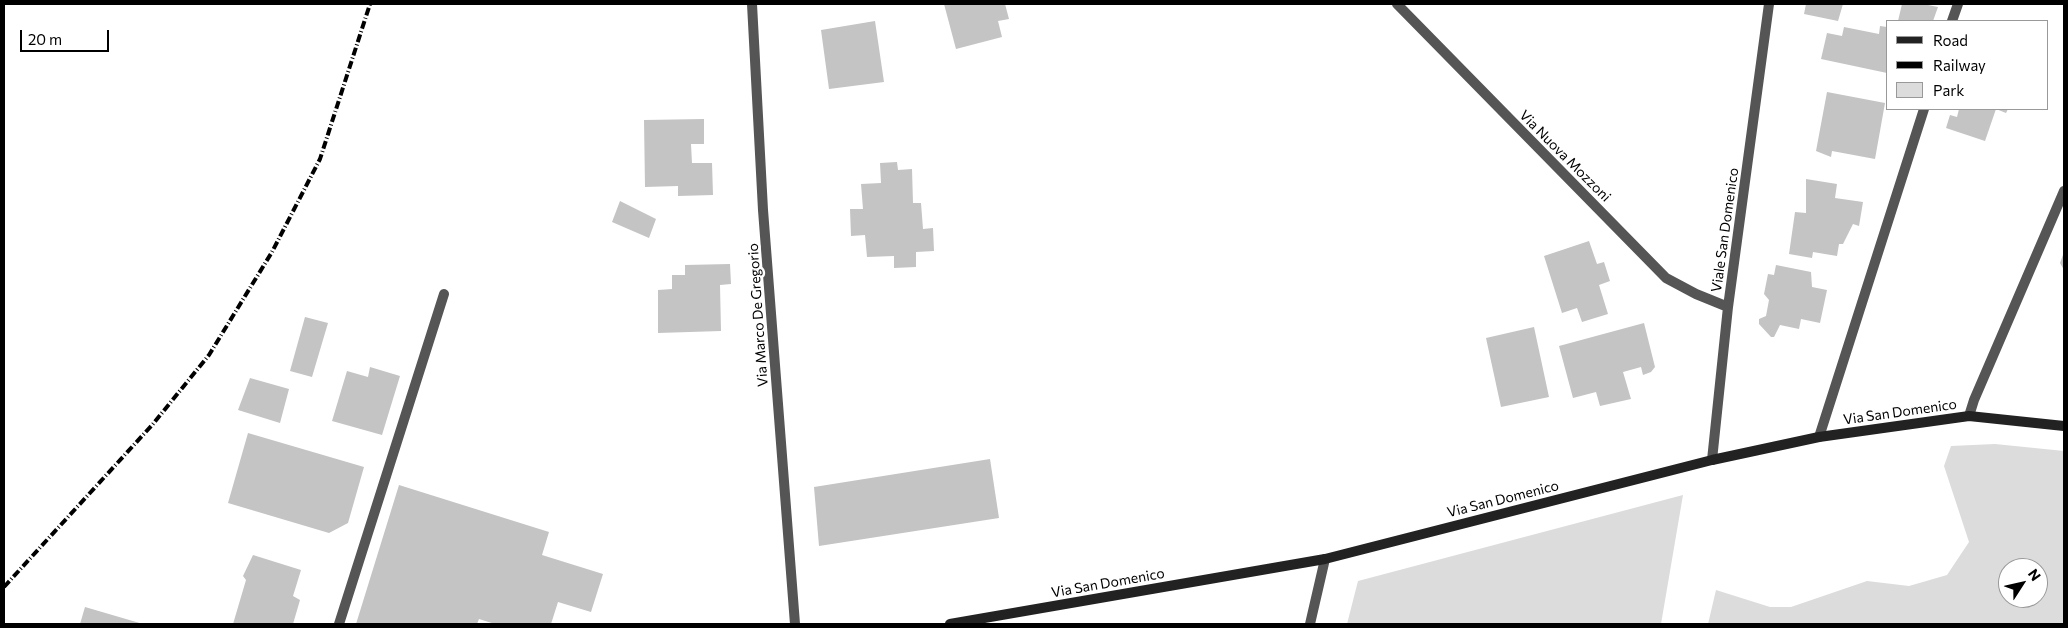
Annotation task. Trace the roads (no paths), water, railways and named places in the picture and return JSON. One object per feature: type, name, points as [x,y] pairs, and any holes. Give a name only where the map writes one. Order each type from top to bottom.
[{"type":"street","name":"Via Marco De Gregorio","points":[[752,4],[764,210],[795,624]]},
{"type":"street","name":"Via Nuova Mozzoni","points":[[1397,4],[1666,278],[1696,294],[1728,306]]},
{"type":"street","name":"Viale San Domenico","points":[[1712,460],[1728,306],[1769,4]]},
{"type":"street","points":[[1952,20],[1958,4]]},
{"type":"street","points":[[1819,437],[1924,110]]},
{"type":"street","points":[[1969,416],[1974,400],[2064,191]]},
{"type":"street","points":[[339,624],[444,294]]},
{"type":"street","name":"Via San Domenico","points":[[950,624],[1325,559],[1712,460],[1819,437],[1969,416],[2064,426]]},
{"type":"street","points":[[1310,624],[1325,559]]},
{"type":"railway","points":[[4,587],[153,424],[209,355],[272,252],[320,159],[370,4]]}]
